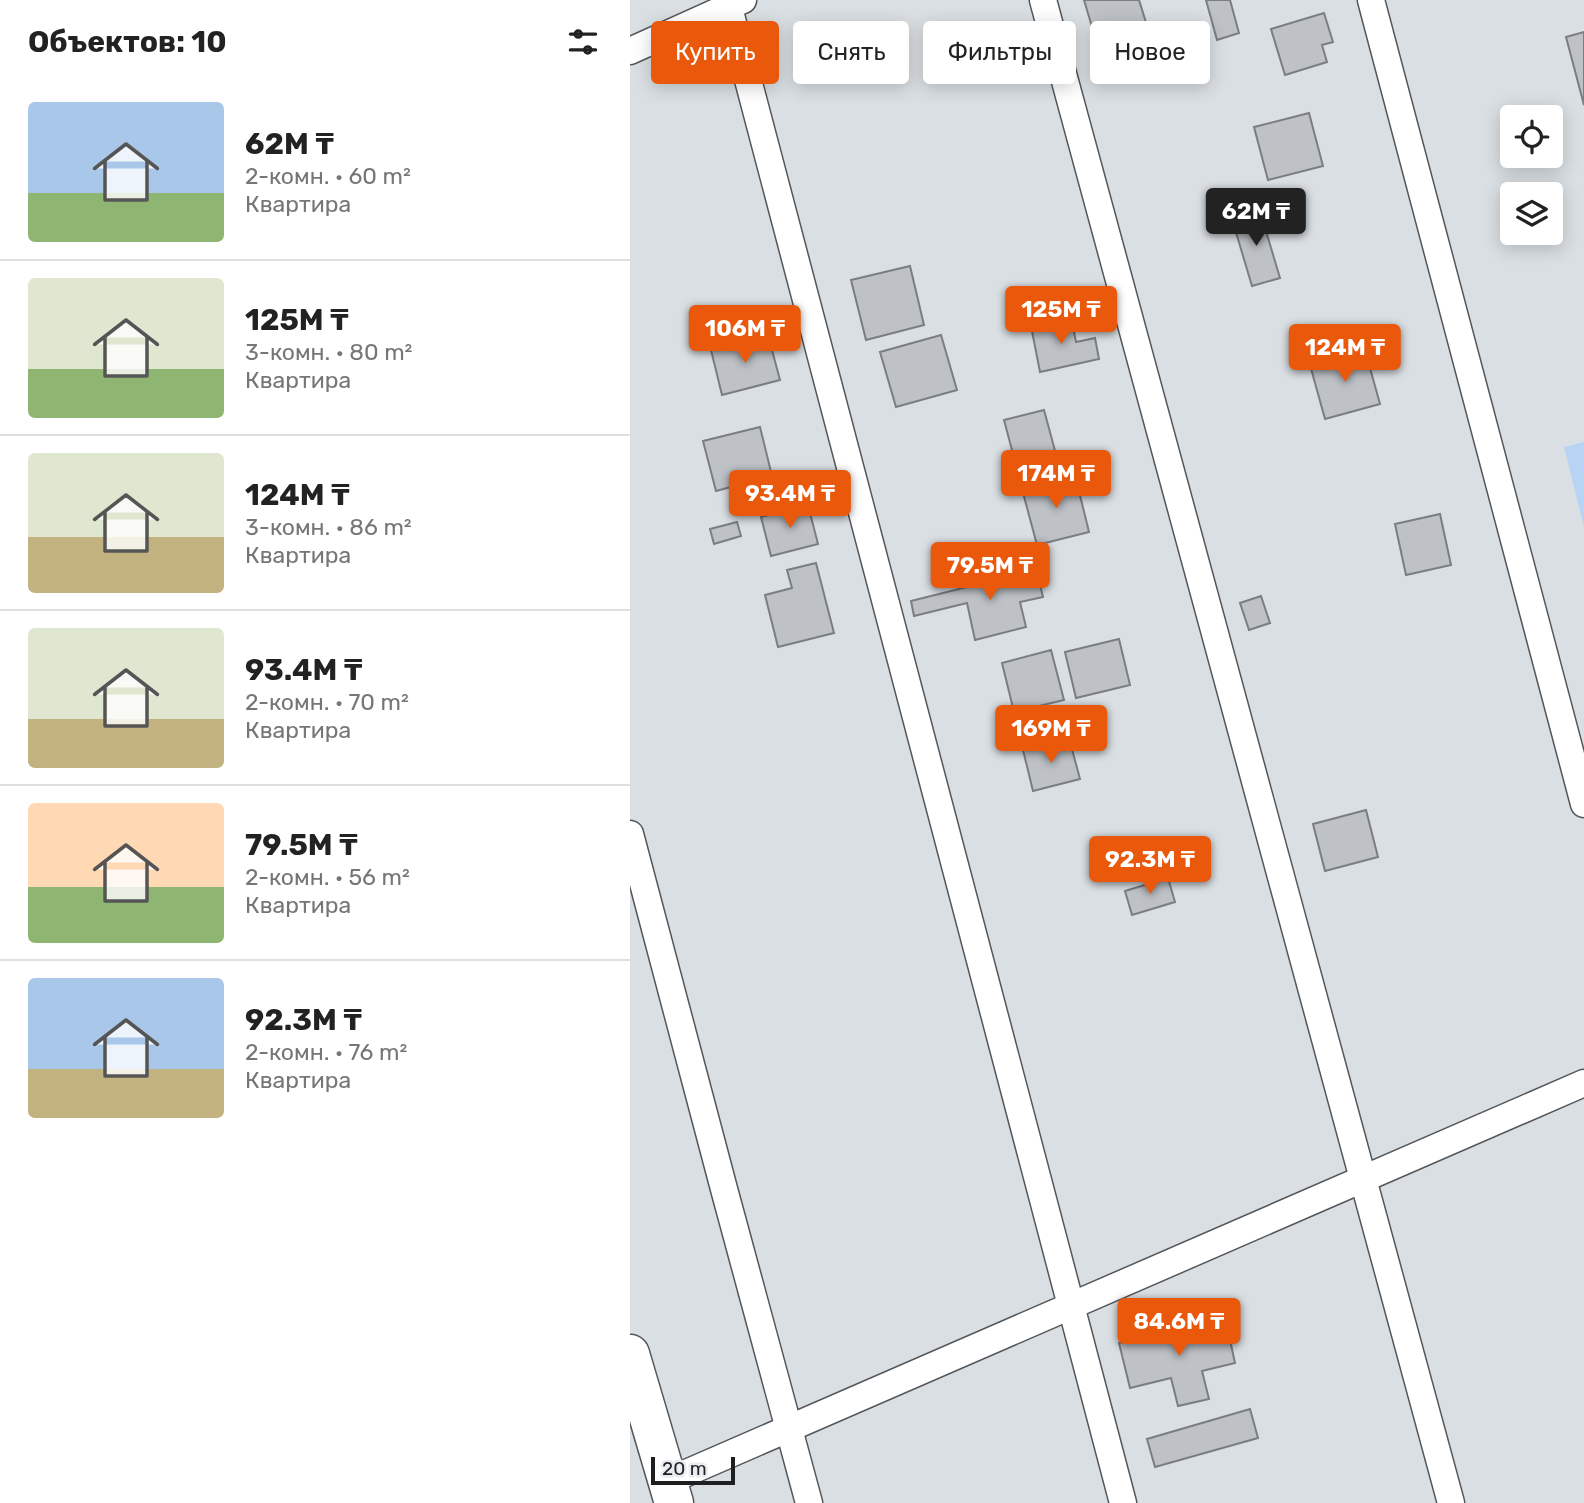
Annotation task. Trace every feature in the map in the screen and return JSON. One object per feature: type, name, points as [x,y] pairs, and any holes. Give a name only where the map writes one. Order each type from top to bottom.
[{"type":"street","points":[[1043,0],[1451,1503]]},
{"type":"street","points":[[1371,0],[1584,804]]},
{"type":"street","points":[[630,51],[733,2],[1123,1503]]},
{"type":"street","points":[[630,834],[809,1503]]},
{"type":"street","points":[[630,1354],[671,1492],[789,1429],[1584,1083]]},
{"type":"shaded area","points":[[1584,442],[1584,527],[1564,447]]},
{"type":"building","points":[[1084,0],[1139,0],[1146,21],[1090,21]]},
{"type":"building","points":[[1206,0],[1230,0],[1239,33],[1217,40]]},
{"type":"building","points":[[1324,13],[1333,42],[1322,45],[1327,62],[1285,75],[1271,29]]},
{"type":"building","points":[[1584,32],[1584,105],[1566,37]]},
{"type":"building","points":[[1309,113],[1323,166],[1268,180],[1254,127]]},
{"type":"building","points":[[1260,211],[1280,278],[1252,286],[1232,219]]},
{"type":"building","points":[[910,266],[924,325],[866,340],[851,280]]},
{"type":"building","points":[[1071,317],[1076,342],[1095,338],[1099,359],[1040,372],[1031,326]]},
{"type":"building","points":[[768,335],[780,380],[722,395],[711,350]]},
{"type":"building","points":[[941,335],[957,390],[896,407],[880,352]]},
{"type":"building","points":[[1365,350],[1380,404],[1325,419],[1310,365]]},
{"type":"building","points":[[1044,410],[1057,458],[1017,469],[1004,420]]},
{"type":"building","points":[[760,427],[772,476],[716,491],[703,441]]},
{"type":"building","points":[[1075,475],[1089,532],[1037,545],[1022,489]]},
{"type":"building","points":[[808,505],[818,544],[771,556],[761,517]]},
{"type":"building","points":[[1440,514],[1451,565],[1406,575],[1395,524]]},
{"type":"building","points":[[737,522],[741,536],[714,544],[710,529]]},
{"type":"building","points":[[816,563],[834,633],[778,647],[765,595],[792,588],[787,570]]},
{"type":"building","points":[[1035,564],[1043,597],[1020,602],[1026,627],[975,640],[967,603],[914,616],[911,601],[1011,576],[1010,570]]},
{"type":"building","points":[[1261,596],[1270,623],[1249,630],[1240,603]]},
{"type":"building","points":[[1119,639],[1130,685],[1076,698],[1065,652]]},
{"type":"building","points":[[1051,650],[1064,700],[1014,712],[1002,663]]},
{"type":"building","points":[[1069,738],[1080,779],[1033,791],[1023,750]]},
{"type":"building","points":[[1366,810],[1378,857],[1325,871],[1313,824]]},
{"type":"building","points":[[1168,878],[1175,902],[1132,915],[1125,891]]},
{"type":"building","points":[[1225,1317],[1235,1363],[1202,1371],[1209,1399],[1178,1406],[1171,1378],[1130,1388],[1119,1343]]},
{"type":"building","points":[[1250,1409],[1258,1438],[1155,1467],[1147,1439]]}]
